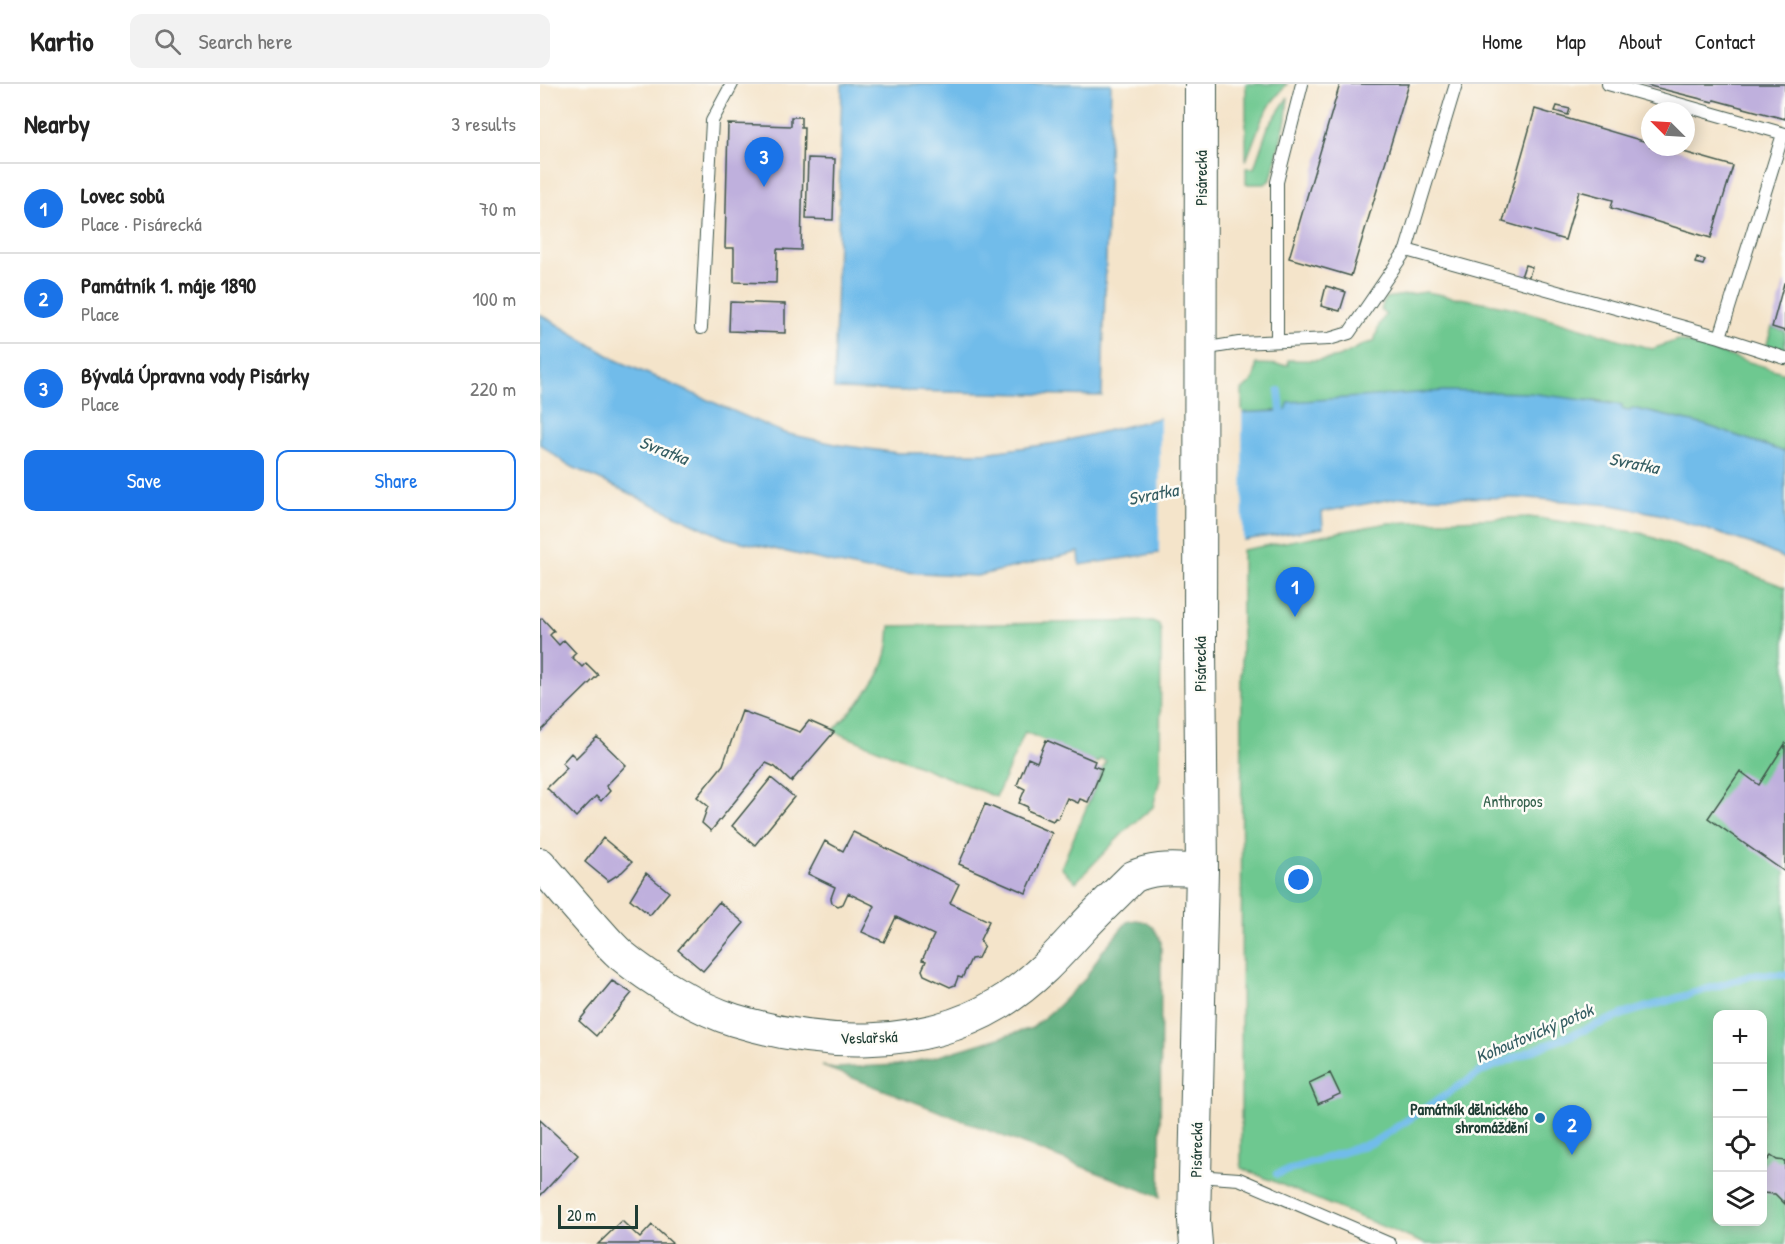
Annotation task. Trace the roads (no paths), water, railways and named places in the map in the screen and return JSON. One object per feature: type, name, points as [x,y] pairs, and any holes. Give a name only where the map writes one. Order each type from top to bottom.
[{"type":"street","name":"Pisárecká","points":[[1194,1236],[1202,870],[1201,84]]},
{"type":"street","name":"Veslařská","points":[[540,864],[619,954],[651,977],[691,1000],[732,1020],[770,1029],[818,1038],[875,1040],[924,1033],[968,1020],[998,1004],[1031,981],[1133,878],[1146,871],[1159,869],[1202,870]]},
{"type":"lane","points":[[701,328],[712,121],[732,84]]},
{"type":"lane","points":[[1277,341],[1277,182],[1302,84]]},
{"type":"lane","points":[[1201,350],[1239,344],[1329,339],[1349,333],[1406,250],[1455,84]]},
{"type":"lane","points":[[1608,84],[1784,134],[1720,337]]},
{"type":"lane","points":[[1406,250],[1720,337],[1785,358]]},
{"type":"lane","points":[[1196,1176],[1239,1179],[1390,1244]]},
{"type":"water","points":[[842,84],[1111,84],[1102,396],[834,389]]},
{"type":"water","name":"Svratka","points":[[540,314],[616,360],[784,433],[840,445],[898,453],[984,453],[1056,443],[1168,416],[1281,411],[1286,410],[1289,402],[1444,391],[1529,393],[1622,405],[1622,409],[1632,408],[1705,425],[1785,452],[1785,559],[1752,544],[1659,514],[1612,505],[1528,498],[1403,497],[1322,512],[1323,528],[1080,565],[1079,552],[977,576],[866,570],[725,538],[566,464],[540,444]]},
{"type":"waterway","points":[[1279,391],[1281,411]]},
{"type":"waterway","name":"Kohoutovický potok","points":[[1277,1174],[1374,1142],[1484,1070],[1624,1014],[1757,974],[1785,975]]},
{"type":"place","name":"Bývalá Úpravna vody Pisárky","points":[[764,187]]},
{"type":"place","name":"Lovec sobů","points":[[1295,617]]},
{"type":"place","name":"Památník dělnického shromáždění","points":[[1540,1118]]},
{"type":"place","name":"Památník 1. máje 1890","points":[[1572,1155]]},
{"type":"park label","name":"Anthropos","points":[[1513,801]]}]
